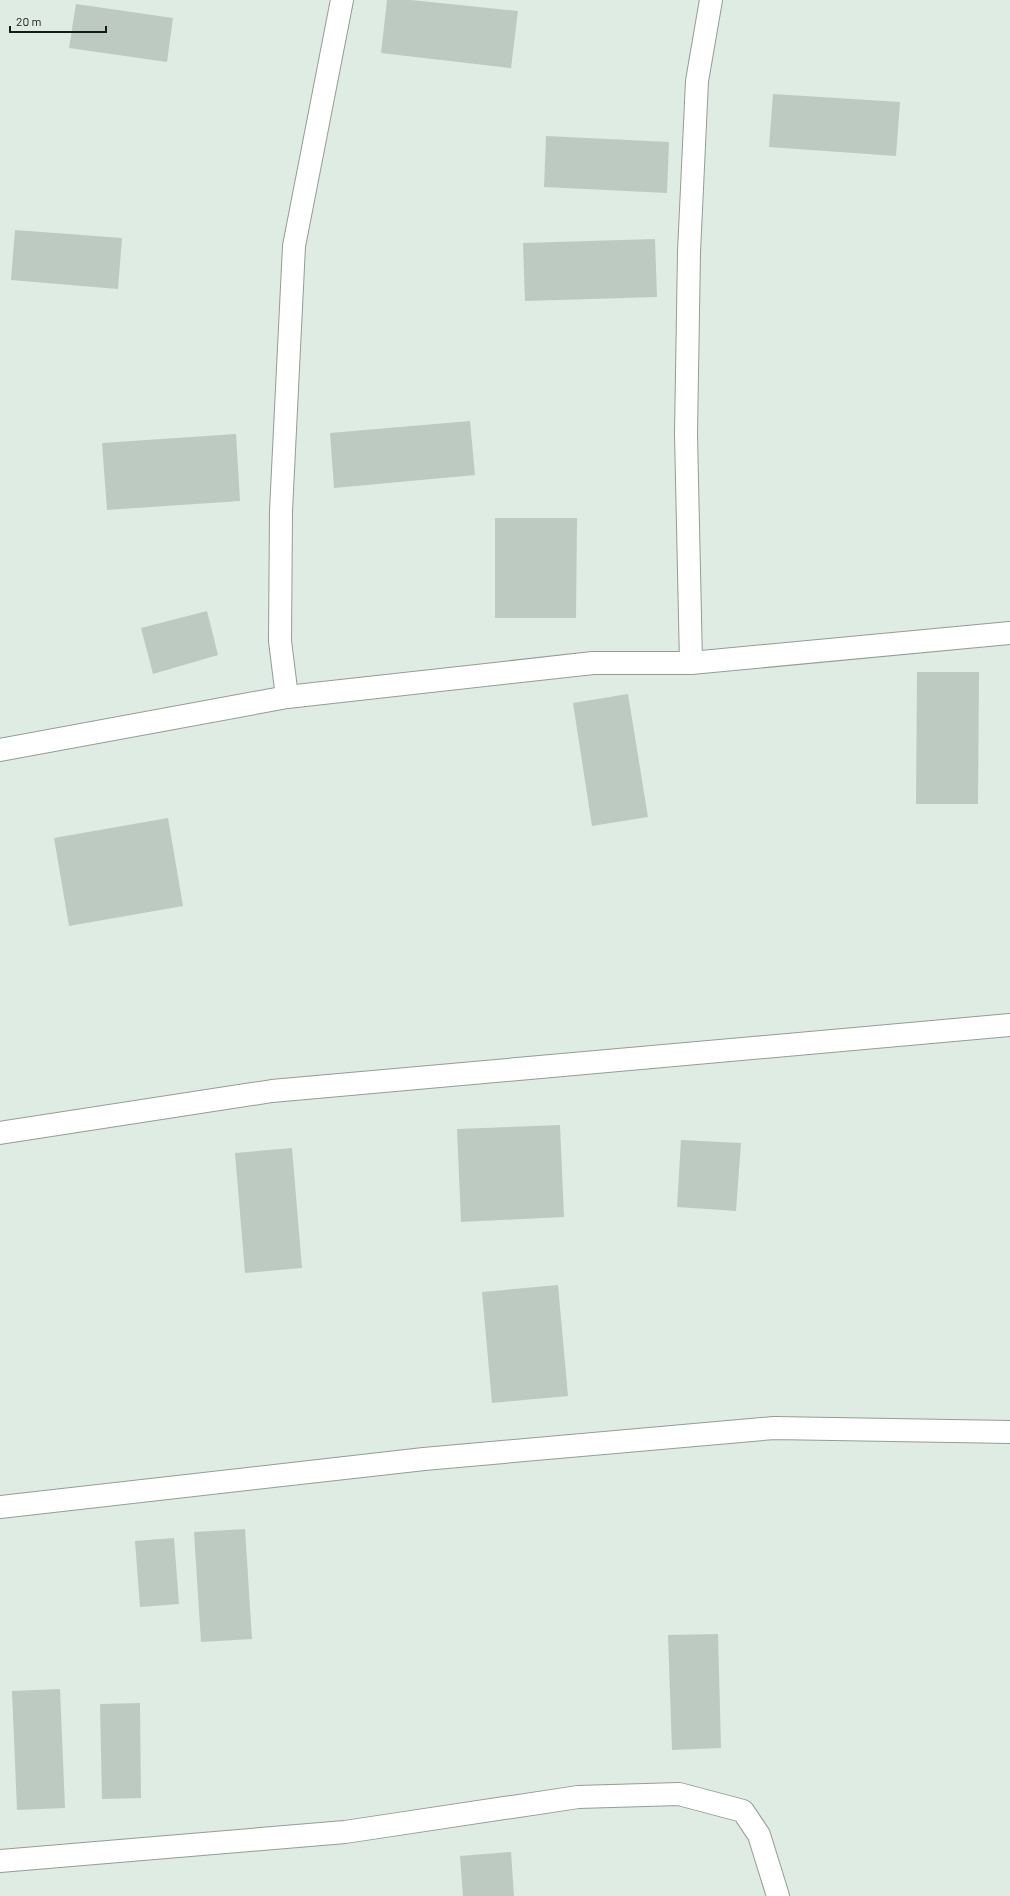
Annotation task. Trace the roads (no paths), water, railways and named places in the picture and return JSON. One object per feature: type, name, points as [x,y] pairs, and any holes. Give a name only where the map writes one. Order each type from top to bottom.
[{"type":"street","points":[[287,697],[280,641],[281,511],[294,246],[342,0]]},
{"type":"street","points":[[691,663],[686,434],[689,252],[697,81],[711,0]]},
{"type":"street","points":[[0,750],[287,697],[593,663],[691,663],[1010,633]]},
{"type":"street","points":[[0,1133],[272,1091],[1010,1025]]},
{"type":"street","points":[[0,1507],[424,1459],[774,1428],[1010,1432]]},
{"type":"street","points":[[0,1861],[345,1832],[578,1797],[679,1794],[743,1811],[759,1834],[778,1896]]}]
